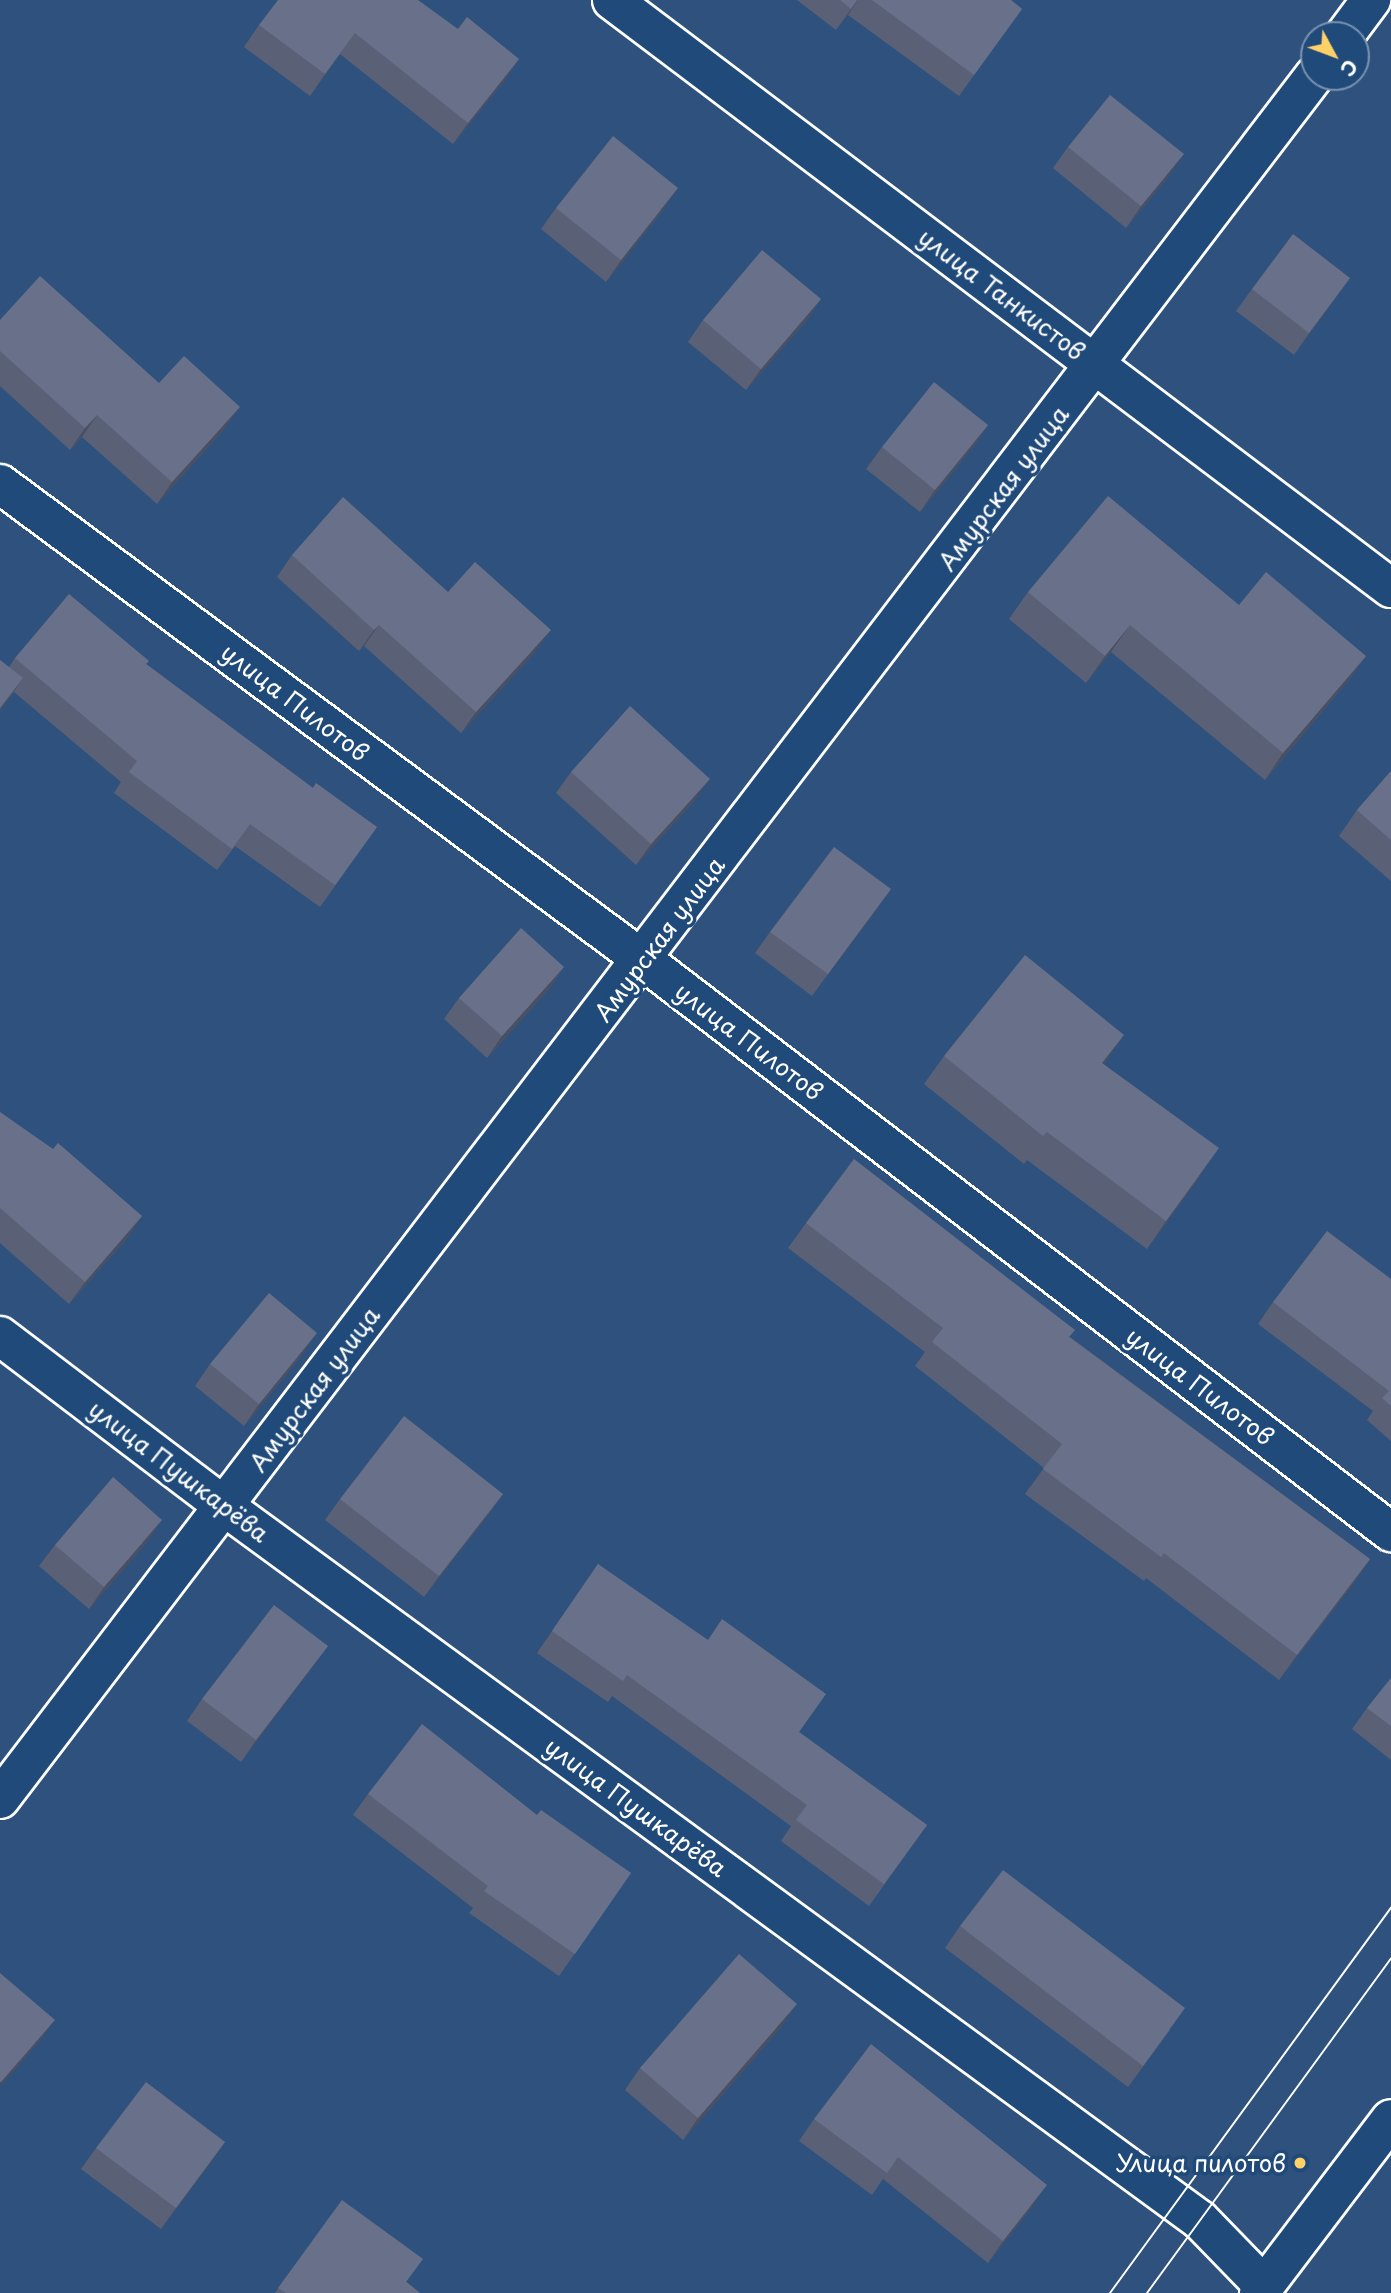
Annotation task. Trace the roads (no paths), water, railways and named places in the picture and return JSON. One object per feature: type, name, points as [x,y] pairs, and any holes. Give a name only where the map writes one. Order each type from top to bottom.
[{"type":"street","name":"улица Танкистов","points":[[612,0],[1391,589]]},
{"type":"street","points":[[1355,21],[1371,0]]},
{"type":"street","name":"Амурская улица","points":[[0,1799],[1097,366],[1303,91]]},
{"type":"street","name":"улица Пилотов","points":[[0,484],[643,960],[1391,1532]]},
{"type":"street","name":"улица Пушкарёва","points":[[0,1336],[224,1506],[1200,2220],[1261,2289]]},
{"type":"street","points":[[1261,2289],[1391,2119]]},
{"type":"tram line","points":[[1110,2293],[1391,1908]]},
{"type":"tram line","points":[[1147,2293],[1391,1958]]},
{"type":"place","name":"Улица пилотов","points":[[1300,2163]]}]
